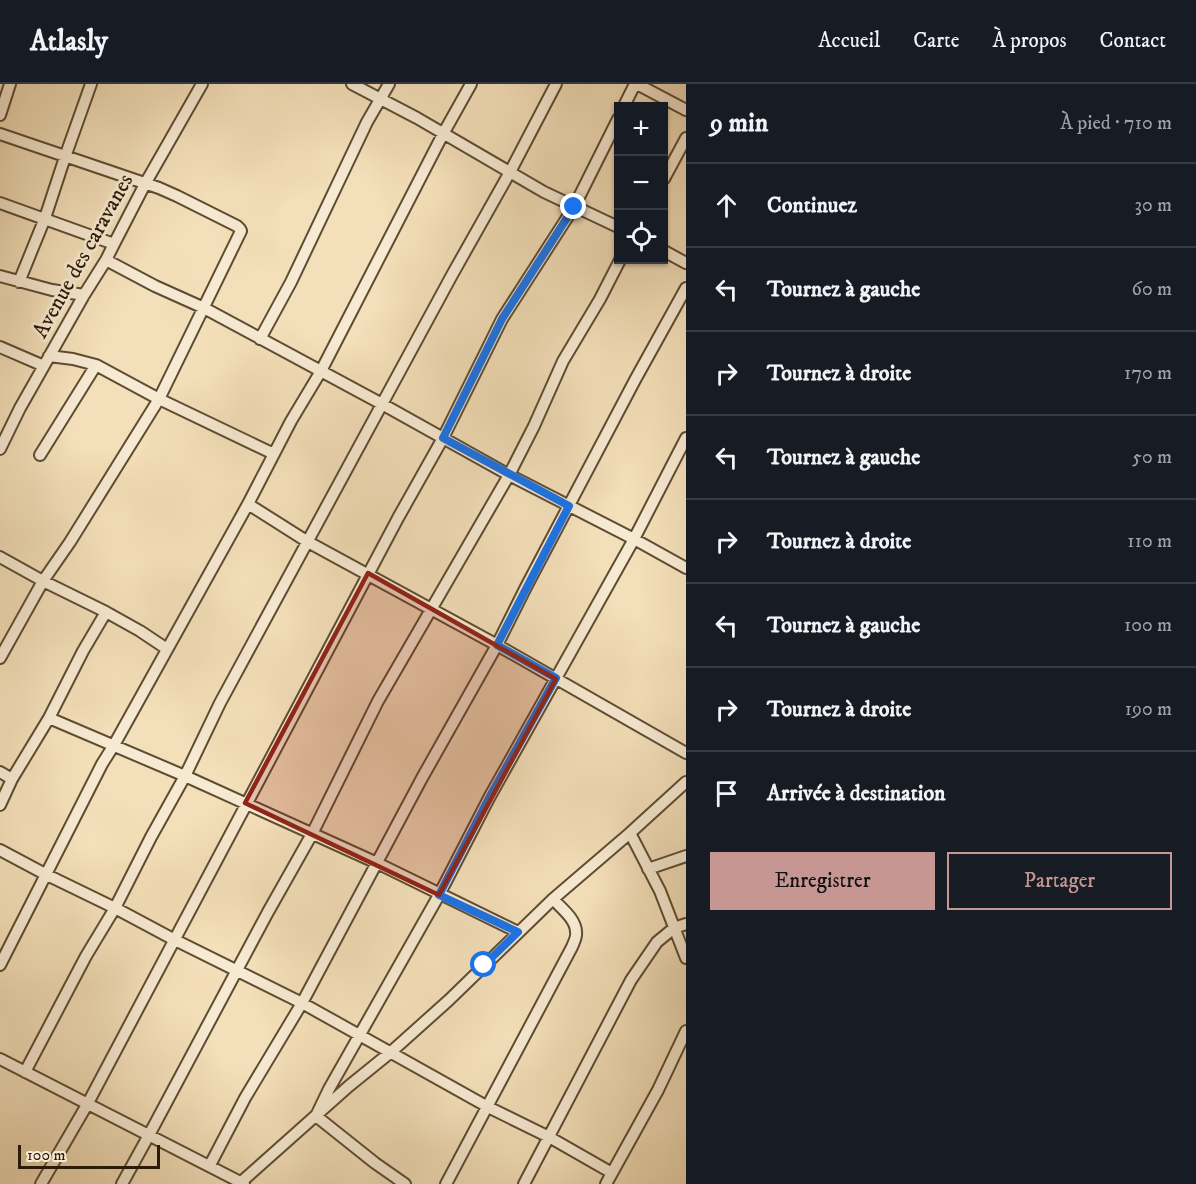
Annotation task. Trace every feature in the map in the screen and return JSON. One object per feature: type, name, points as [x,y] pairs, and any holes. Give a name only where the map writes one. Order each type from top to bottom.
[{"type":"street","points":[[0,115],[10,84]]},
{"type":"street","points":[[19,282],[45,218],[91,84]]},
{"type":"street","name":"Avenue des caravanes","points":[[2,442],[106,260],[202,84]]},
{"type":"street","points":[[352,84],[544,192],[614,225]]},
{"type":"street","points":[[260,339],[296,272],[367,122],[389,84]]},
{"type":"street","points":[[0,965],[102,764],[248,504],[291,421],[321,371],[471,84]]},
{"type":"street","points":[[25,1072],[185,776],[220,703],[556,84]]},
{"type":"street","points":[[626,102],[636,84],[686,110]]},
{"type":"street","points":[[41,1184],[87,1103],[368,573],[443,438],[502,319],[574,207],[614,127]]},
{"type":"street","points":[[0,134],[177,196],[241,231],[159,399],[70,542],[43,581],[0,658]]},
{"type":"street","points":[[668,170],[686,138]]},
{"type":"street","points":[[0,202],[114,243]]},
{"type":"street","points":[[668,254],[686,263]]},
{"type":"street","points":[[106,260],[204,308],[509,475],[686,568]]},
{"type":"street","points":[[122,1184],[312,834],[378,701],[509,475],[563,361],[618,264]]},
{"type":"street","points":[[0,276],[52,290],[84,295]]},
{"type":"street","points":[[210,1165],[245,1098],[302,1003],[422,778],[497,645],[635,380],[686,288]]},
{"type":"street","points":[[0,347],[47,361],[73,359],[96,365],[159,399],[274,454]]},
{"type":"street","points":[[40,454],[96,365]]},
{"type":"street","points":[[316,1116],[359,1035],[439,895],[489,798],[634,539],[686,438]]},
{"type":"street","points":[[248,504],[308,542],[497,645],[686,753]]},
{"type":"street","points":[[0,557],[106,612],[140,631],[167,650]]},
{"type":"street","points":[[0,805],[12,779],[49,718],[106,612]]},
{"type":"street","points":[[49,718],[185,776],[377,863],[518,932]]},
{"type":"street","points":[[0,772],[12,779]]},
{"type":"street","points":[[0,1059],[242,1183],[349,1086],[449,1000],[553,899],[686,782]]},
{"type":"street","points":[[630,833],[660,891],[686,958]]},
{"type":"street","points":[[0,850],[302,1003],[612,1173]]},
{"type":"street","points":[[648,869],[686,856]]},
{"type":"street","points":[[446,1184],[573,947],[577,934],[575,925],[553,899]]},
{"type":"street","points":[[524,1184],[632,980],[657,942],[674,928],[686,924]]},
{"type":"street","points":[[606,1184],[658,1090],[686,1031]]},
{"type":"street","points":[[316,1116],[405,1184]]},
{"type":"highlighted area","points":[[368,573],[556,679],[439,895],[245,803]]},
{"type":"route","points":[[484,965],[518,932],[439,895],[489,798],[556,678],[497,645],[569,506],[443,438],[502,319],[574,207]]}]
